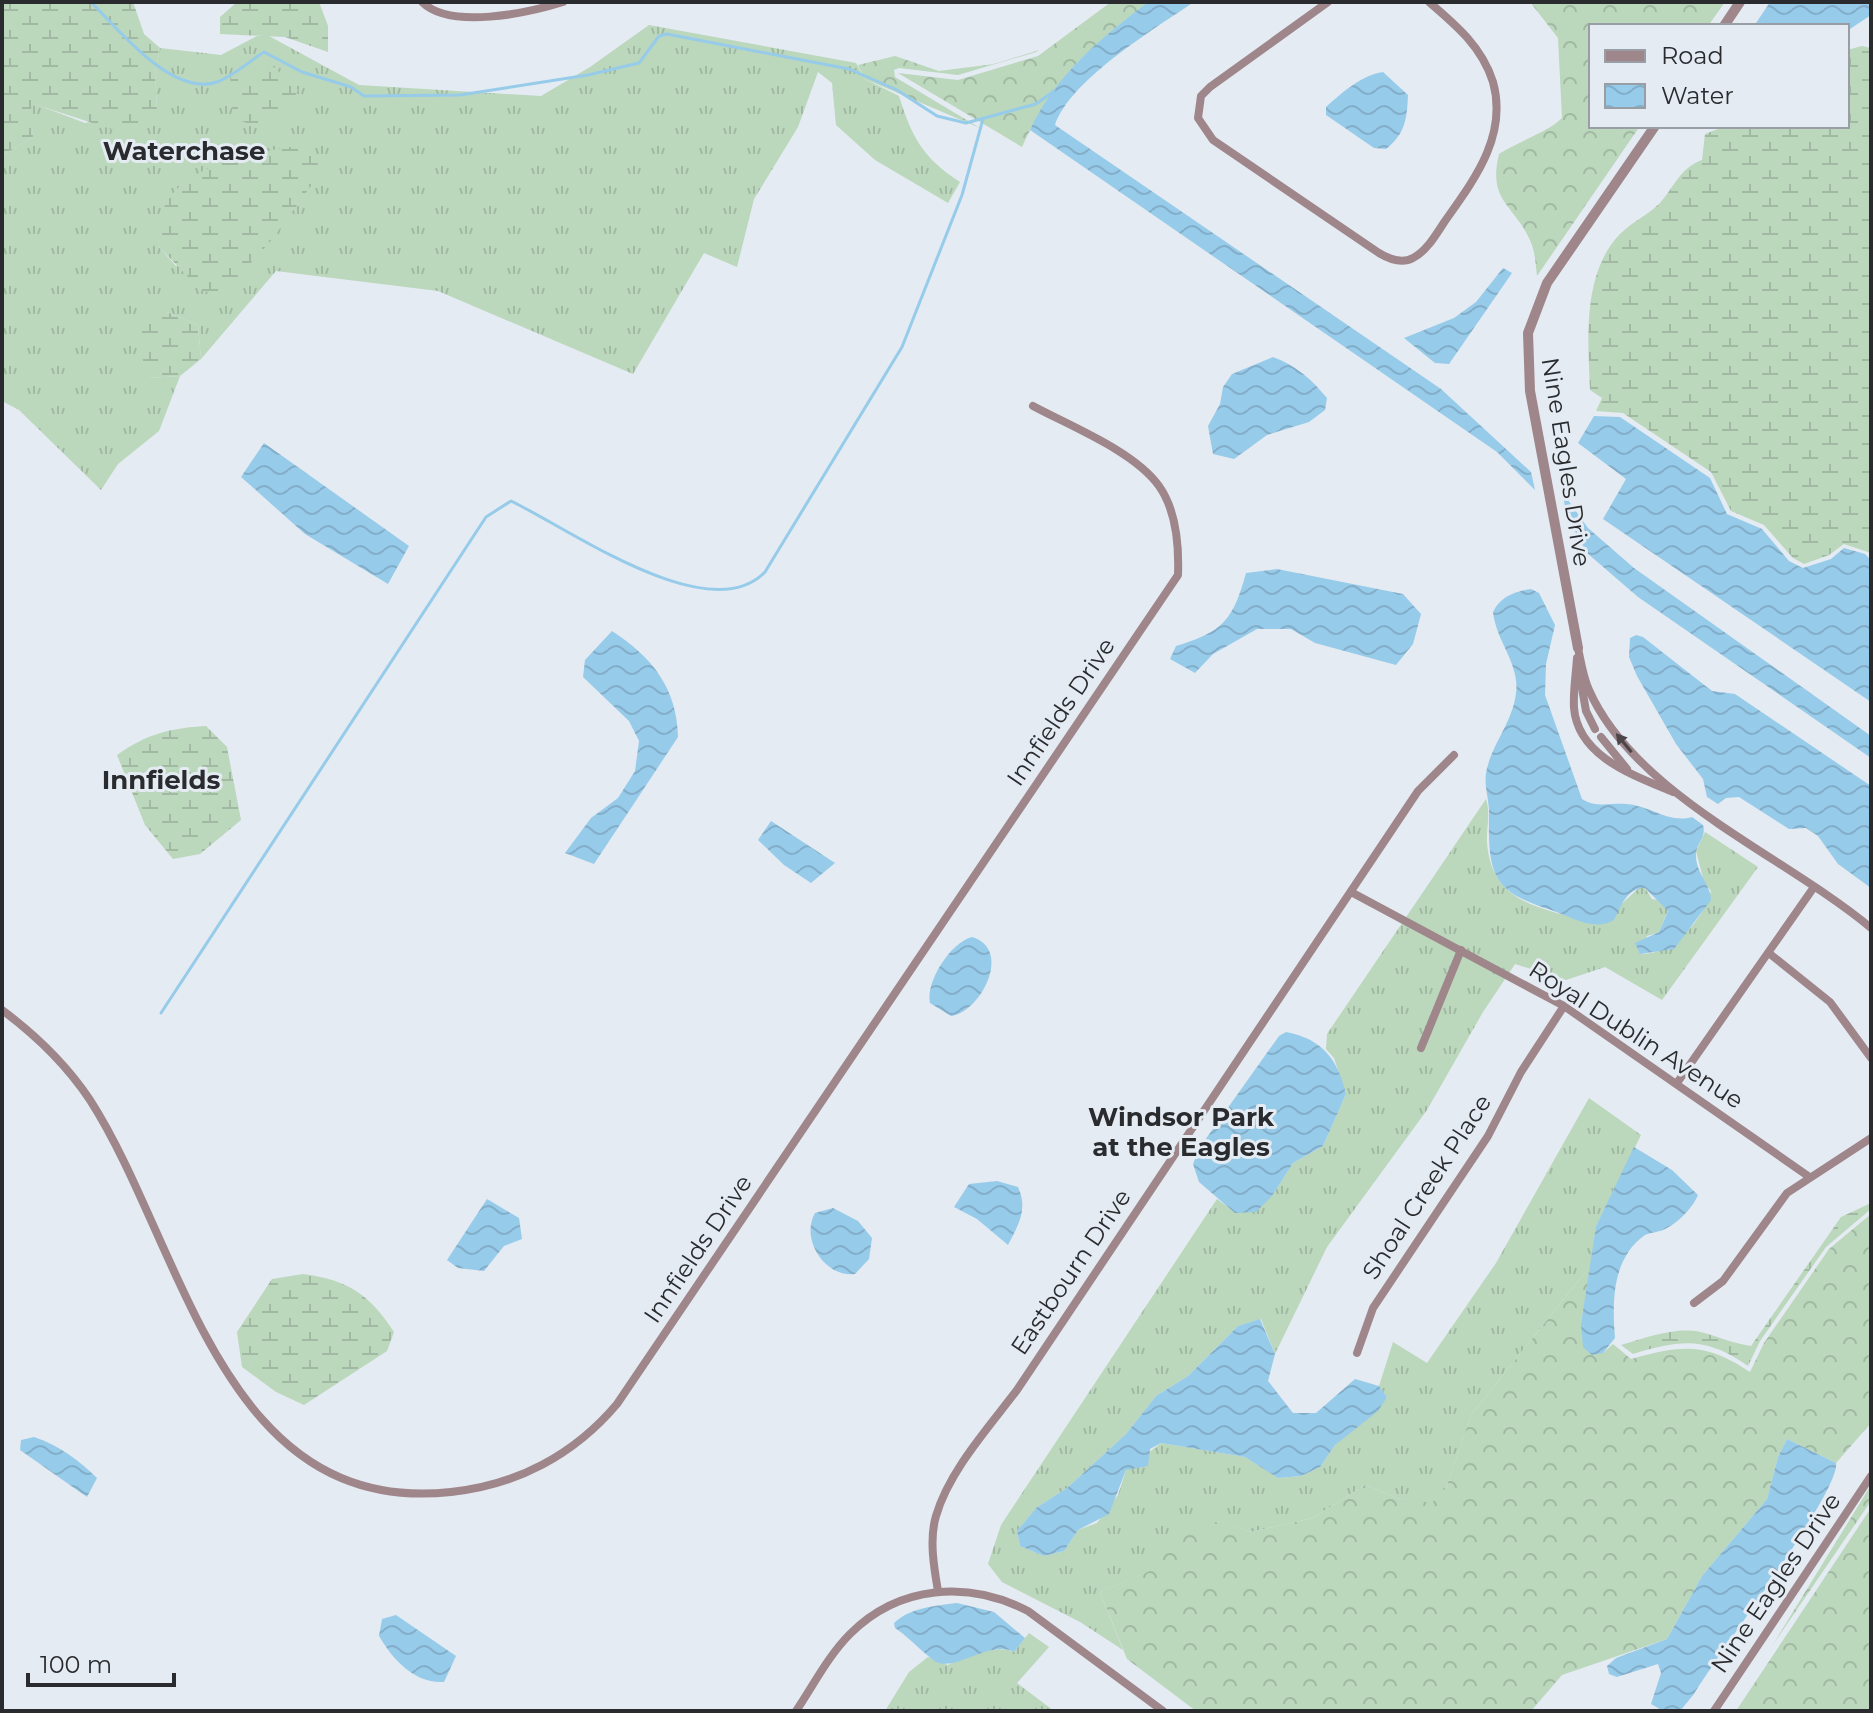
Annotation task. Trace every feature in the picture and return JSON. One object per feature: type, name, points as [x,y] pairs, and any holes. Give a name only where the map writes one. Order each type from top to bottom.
[{"type":"street","points":[[422,2],[437,14],[451,17],[521,13],[563,2]]},
{"type":"street","points":[[1328,2],[1210,87],[1201,96],[1198,118],[1213,140],[1390,260],[1406,261],[1420,254],[1430,242],[1478,174],[1490,147],[1496,119],[1493,85],[1482,56],[1466,35],[1429,2]]},
{"type":"street","points":[[1725,24],[1740,2]]},
{"type":"street","name":"Nine Eagles Drive","points":[[1654,128],[1547,283],[1528,333],[1530,391],[1578,648],[1589,690],[1620,740],[1681,795],[1871,928]]},
{"type":"street","name":"Innfields Drive","points":[[2,1010],[52,1051],[92,1103],[222,1368],[255,1415],[273,1433],[301,1455],[342,1477],[389,1491],[416,1494],[491,1486],[557,1458],[591,1433],[617,1404],[1178,575],[1179,551],[1172,519],[1159,486],[1129,459],[1033,406]]},
{"type":"street","name":"Nine Eagles Drive","points":[[1578,648],[1581,692],[1598,733],[1633,775]]},
{"type":"street","name":"Nine Eagles Drive","points":[[1578,648],[1574,710],[1577,721],[1596,751],[1607,762],[1681,795]]},
{"type":"street","name":"Eastbourn Drive","points":[[938,1591],[934,1563],[936,1516],[967,1455],[1017,1390],[1418,791],[1454,755]]},
{"type":"street","points":[[1677,1083],[1814,887]]},
{"type":"street","name":"Royal Dublin Avenue","points":[[1351,892],[1564,1006],[1808,1176]]},
{"type":"street","points":[[1421,1048],[1461,950]]},
{"type":"street","points":[[1770,954],[1830,1002],[1871,1058]]},
{"type":"street","name":"Shoal Creek Place","points":[[1357,1353],[1373,1308],[1488,1136],[1521,1072],[1564,1006]]},
{"type":"street","points":[[1694,1303],[1723,1281],[1787,1193],[1808,1176],[1871,1138]]},
{"type":"street","name":"Nine Eagles Drive","points":[[1714,1711],[1871,1476]]},
{"type":"street","points":[[796,1711],[831,1658],[866,1619],[900,1601],[938,1591],[985,1594],[1028,1611],[1163,1711]]},
{"type":"green space","points":[[2,2],[133,2],[144,34],[160,48],[155,73],[157,111],[140,130],[120,132],[31,103],[33,137],[2,156]]},
{"type":"green space","points":[[237,2],[319,2],[328,26],[328,52],[285,37],[220,34],[220,17]]},
{"type":"green space","points":[[1111,2],[1148,2],[1090,50],[1061,82],[1022,147],[898,73],[958,80],[1038,56]]},
{"type":"green space","points":[[1530,2],[1725,2],[1709,24],[1589,24],[1589,128],[1639,128],[1537,276],[1532,245],[1500,194],[1496,170],[1499,154],[1562,118],[1558,38]]},
{"type":"green space","points":[[649,25],[856,63],[865,79],[899,96],[920,146],[960,182],[948,203],[875,160],[836,125],[832,83],[818,72],[798,127],[754,199],[737,267],[704,253],[633,374],[438,291],[276,271],[201,359],[198,325],[167,312],[148,378],[180,376],[159,431],[118,464],[101,490],[19,410],[2,401],[2,156],[33,137],[30,102],[85,123],[157,111],[155,73],[160,48],[221,55],[257,36],[269,36],[359,85],[541,96],[590,67]],"holes":[[[291,208],[270,242],[176,266],[158,246],[161,216]]]},
{"type":"green space","points":[[1862,46],[1871,48],[1871,553],[1844,544],[1829,555],[1804,564],[1793,558],[1764,525],[1731,511],[1711,472],[1623,413],[1596,411],[1602,398],[1590,390],[1590,308],[1599,268],[1608,250],[1620,234],[1660,203],[1683,173],[1702,160],[1705,134],[1721,128],[1849,128],[1849,49]]},
{"type":"green space","points":[[1039,50],[1036,52],[958,75],[894,70],[895,77],[980,128],[865,79],[858,65],[895,56],[939,71],[994,64]]},
{"type":"green space","points":[[274,67],[298,90],[285,115],[258,127],[233,118],[230,75]]},
{"type":"green space","points":[[286,147],[311,148],[321,172],[270,242],[222,294],[202,291],[158,246],[160,219],[169,198],[196,174],[213,166]]},
{"type":"green space","points":[[167,312],[198,325],[201,359],[180,376],[148,378],[135,332]]},
{"type":"green space","points":[[206,726],[227,747],[241,820],[200,854],[173,859],[145,825],[117,755],[159,733]]},
{"type":"green space","points":[[1486,799],[1487,843],[1491,863],[1498,879],[1521,899],[1586,921],[1616,909],[1640,887],[1645,888],[1652,899],[1663,901],[1668,910],[1659,932],[1647,936],[1641,954],[1653,953],[1675,942],[1702,913],[1711,891],[1704,882],[1696,851],[1705,832],[1758,867],[1662,1000],[1605,967],[1566,980],[1515,964],[1483,1012],[1427,1110],[1327,1247],[1275,1354],[1261,1319],[1238,1326],[1188,1376],[1156,1396],[1126,1434],[1067,1488],[1036,1508],[1017,1531],[1020,1546],[1044,1556],[1064,1551],[1078,1530],[1097,1523],[1118,1495],[1126,1470],[1161,1443],[1245,1457],[1278,1478],[1301,1476],[1320,1467],[1335,1445],[1387,1397],[1379,1386],[1393,1342],[1427,1363],[1496,1263],[1589,1098],[1641,1135],[1596,1226],[1591,1265],[1471,1415],[1446,1488],[1432,1504],[1397,1498],[1365,1485],[1313,1518],[1251,1532],[1218,1521],[1160,1567],[1100,1592],[1123,1650],[1080,1622],[1002,1582],[988,1564],[1001,1525],[1217,1199],[1235,1212],[1272,1196],[1293,1163],[1323,1146],[1346,1094],[1334,1058],[1326,1049],[1327,1034]]},
{"type":"green space","points":[[1871,1203],[1871,1209],[1826,1247],[1760,1341],[1748,1366],[1733,1356],[1705,1345],[1679,1344],[1633,1354],[1621,1345],[1658,1334],[1687,1330],[1751,1346],[1841,1217]]},
{"type":"green space","points":[[1871,1214],[1871,1423],[1836,1463],[1787,1439],[1778,1457],[1767,1499],[1702,1576],[1667,1639],[1562,1675],[1531,1711],[1196,1711],[1127,1659],[1100,1592],[1159,1567],[1168,1539],[1219,1521],[1251,1532],[1313,1518],[1365,1485],[1397,1498],[1432,1503],[1446,1488],[1471,1415],[1591,1265],[1581,1324],[1603,1353],[1613,1344],[1631,1359],[1665,1351],[1693,1349],[1720,1355],[1750,1372],[1764,1343],[1829,1249]]},
{"type":"green space","points":[[303,1274],[333,1280],[356,1291],[376,1308],[394,1332],[387,1351],[304,1405],[276,1392],[242,1367],[237,1332],[272,1279]]},
{"type":"green space","points":[[1871,1485],[1871,1501],[1772,1646]]},
{"type":"green space","points":[[1871,1508],[1871,1711],[1736,1711]]},
{"type":"green space","points":[[1029,1633],[1049,1647],[1017,1683],[1054,1711],[885,1711],[909,1672],[928,1657],[948,1665],[990,1650],[1014,1652]]},
{"type":"water","points":[[1148,2],[1194,2],[1095,73],[1077,91],[1055,125],[1441,389],[1531,472],[1535,490],[1497,452],[1030,130],[1066,75],[1096,44]]},
{"type":"water","points":[[1770,2],[1871,2],[1871,15],[1849,30],[1849,24],[1755,24]]},
{"type":"water","points":[[1383,72],[1408,95],[1404,125],[1386,149],[1374,148],[1326,115],[1326,107],[1345,91],[1367,77]]},
{"type":"water","points":[[1503,268],[1512,273],[1449,364],[1435,363],[1404,338],[1454,318],[1476,302]]},
{"type":"water","points":[[1273,357],[1296,369],[1315,385],[1327,398],[1325,410],[1309,422],[1267,435],[1234,459],[1213,454],[1208,426],[1220,404],[1223,387],[1232,374]]},
{"type":"water","points":[[1594,416],[1620,417],[1710,478],[1727,514],[1762,529],[1789,561],[1803,568],[1831,559],[1844,548],[1865,554],[1871,560],[1871,702],[1603,519],[1626,479],[1578,443]]},
{"type":"water","points":[[264,443],[409,546],[388,584],[305,534],[241,477]]},
{"type":"water","points":[[1563,493],[1588,528],[1634,568],[1871,736],[1871,758],[1638,597],[1587,553],[1566,515]]},
{"type":"water","points":[[1277,569],[1403,594],[1421,614],[1413,644],[1396,665],[1315,643],[1291,629],[1257,629],[1213,654],[1195,673],[1170,659],[1176,646],[1205,635],[1224,622],[1236,602],[1246,573]]},
{"type":"water","points":[[1531,589],[1539,593],[1555,625],[1546,664],[1545,695],[1582,799],[1598,804],[1634,805],[1675,818],[1692,817],[1703,825],[1696,852],[1697,862],[1711,900],[1674,949],[1640,954],[1635,943],[1659,932],[1668,911],[1645,888],[1629,895],[1614,920],[1591,924],[1517,896],[1506,888],[1493,867],[1486,773],[1511,714],[1516,682],[1493,612],[1509,596]]},
{"type":"water","points":[[612,631],[639,652],[660,675],[673,703],[678,737],[594,864],[565,853],[591,818],[618,798],[635,771],[639,741],[629,721],[583,677],[585,660]]},
{"type":"water","points":[[1636,635],[1643,637],[1712,691],[1735,694],[1871,786],[1871,888],[1838,864],[1818,836],[1806,828],[1789,829],[1739,797],[1726,798],[1718,804],[1707,797],[1703,779],[1676,744],[1637,676],[1629,657],[1630,638]]},
{"type":"water","points":[[771,821],[835,863],[811,883],[784,865],[758,840]]},
{"type":"water","points":[[972,937],[984,944],[990,954],[988,980],[973,1004],[951,1016],[930,1003],[932,985],[948,955]]},
{"type":"water","points":[[1286,1032],[1310,1040],[1327,1053],[1338,1071],[1346,1094],[1323,1146],[1293,1163],[1272,1196],[1256,1212],[1235,1213],[1199,1182],[1193,1164],[1200,1147],[1279,1036]]},
{"type":"water","points":[[1634,1147],[1672,1170],[1698,1195],[1679,1220],[1663,1230],[1645,1235],[1626,1256],[1614,1296],[1615,1338],[1603,1353],[1592,1355],[1583,1347],[1581,1324],[1596,1226]]},
{"type":"water","points":[[997,1181],[1018,1187],[1021,1195],[1019,1223],[1008,1245],[977,1219],[954,1207],[969,1184]]},
{"type":"water","points":[[487,1199],[519,1218],[522,1239],[504,1246],[484,1271],[458,1268],[447,1260]]},
{"type":"water","points":[[833,1208],[858,1221],[872,1238],[869,1259],[855,1274],[834,1270],[818,1255],[813,1245],[811,1223],[815,1213]]},
{"type":"water","points":[[1260,1319],[1275,1354],[1268,1381],[1293,1413],[1316,1413],[1355,1379],[1379,1386],[1387,1397],[1378,1411],[1335,1445],[1320,1467],[1301,1476],[1278,1478],[1245,1457],[1161,1443],[1150,1449],[1148,1466],[1126,1470],[1109,1514],[1078,1530],[1064,1551],[1044,1556],[1020,1546],[1017,1531],[1036,1508],[1067,1488],[1126,1434],[1156,1396],[1188,1376],[1238,1326]]},
{"type":"water","points":[[34,1437],[68,1454],[97,1478],[87,1497],[20,1450],[21,1440]]},
{"type":"water","points":[[1787,1439],[1836,1463],[1832,1479],[1799,1538],[1694,1694],[1680,1711],[1663,1711],[1651,1704],[1661,1673],[1658,1664],[1617,1677],[1609,1674],[1607,1666],[1616,1658],[1667,1639],[1702,1576],[1767,1499],[1778,1457]]},
{"type":"water","points":[[957,1603],[994,1612],[1025,1638],[1014,1652],[995,1650],[947,1664],[936,1662],[895,1628],[894,1623],[916,1610]]},
{"type":"water","points":[[396,1615],[456,1656],[444,1682],[433,1682],[414,1675],[398,1662],[385,1645],[379,1636],[382,1619]]},
{"type":"waterway","points":[[91,2],[131,44],[165,71],[182,80],[200,84],[217,82],[264,52],[302,72],[351,87],[364,96],[460,95],[588,75],[639,63],[659,36],[667,34],[849,69],[897,90],[937,116],[966,123],[1036,104],[1054,91]]},
{"type":"waterway","points":[[161,1013],[486,517],[511,501],[638,568],[675,582],[710,589],[740,587],[765,572],[902,347],[962,195],[983,119]]},
{"type":"district","name":"Waterchase","points":[[184,151]]},
{"type":"district","name":"Innfields","points":[[161,780]]},
{"type":"district","name":"Windsor Park at the Eagles","points":[[1181,1132]]}]
